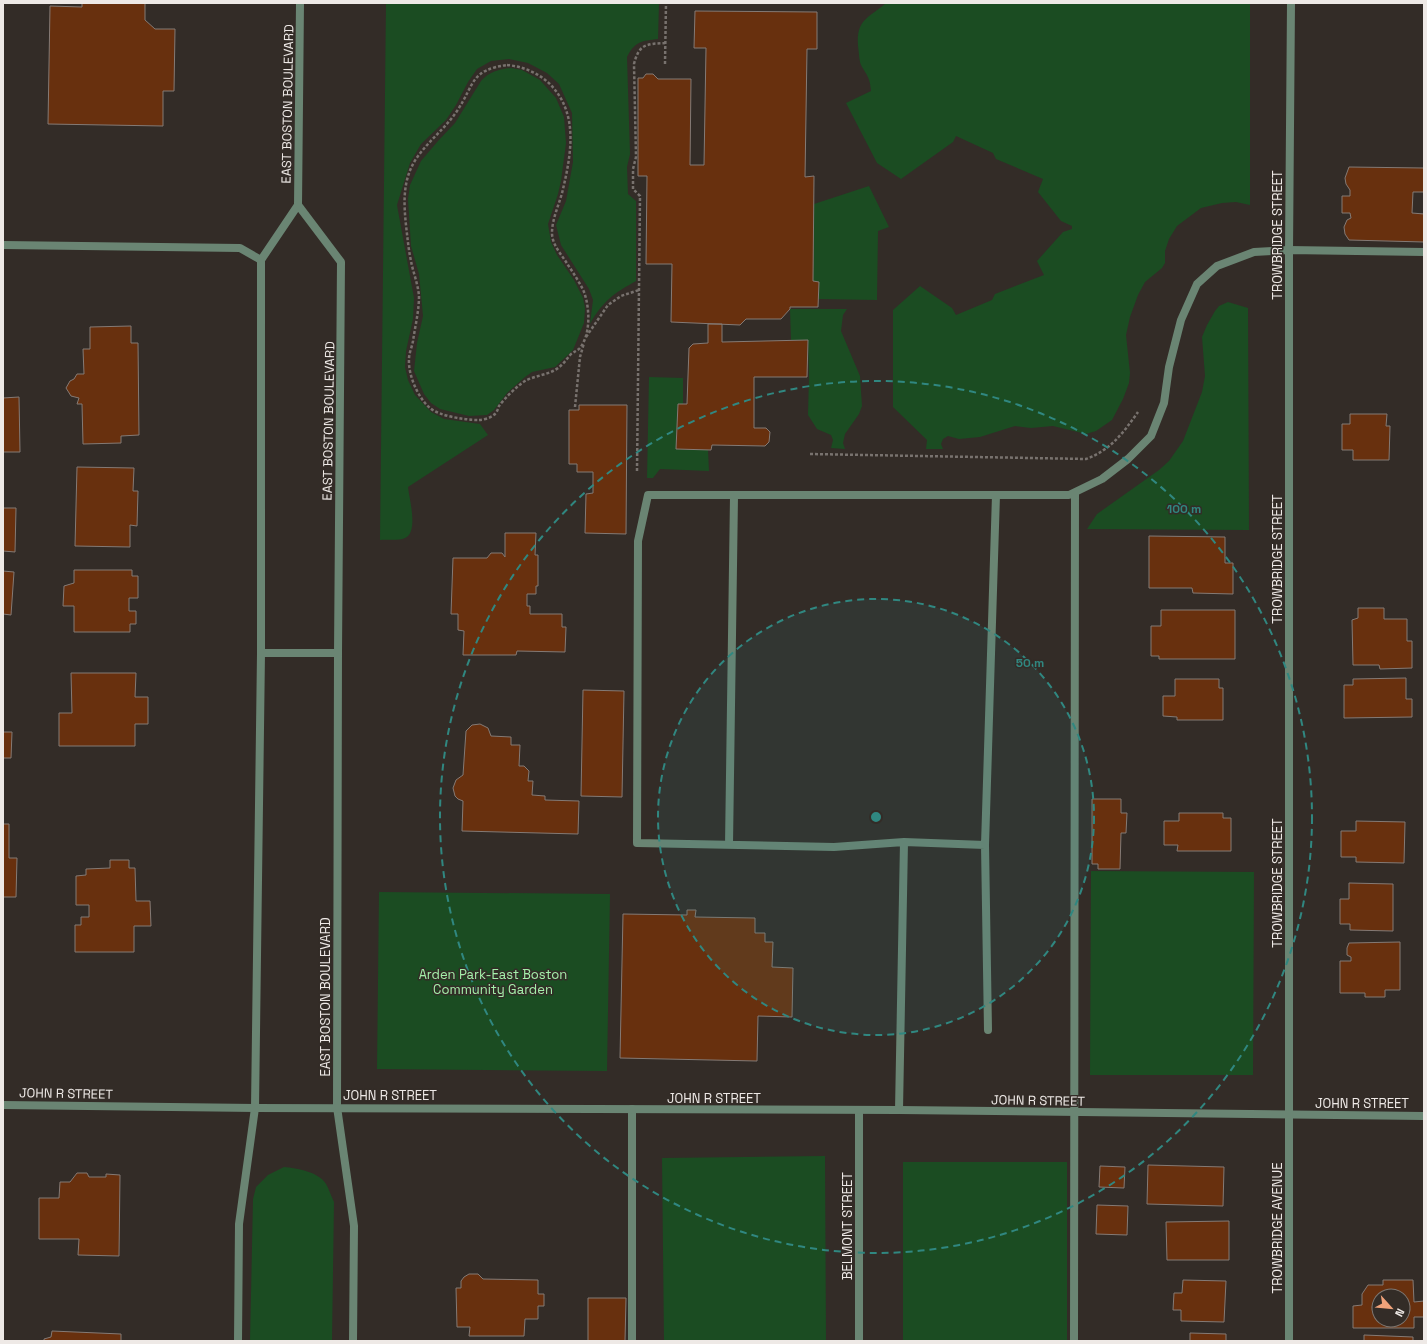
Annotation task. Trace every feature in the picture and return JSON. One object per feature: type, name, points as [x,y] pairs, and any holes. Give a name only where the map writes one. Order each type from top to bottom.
[{"type":"street","name":"EAST BOSTON BOULEVARD","points":[[300,3],[298,205],[341,262],[337,1107],[354,1226],[353,1341]]},
{"type":"street","name":"TROWBRIDGE STREET","points":[[1289,1115],[1289,250],[1291,3]]},
{"type":"street","points":[[238,1341],[239,1224],[255,1108],[261,653],[261,260],[298,205]]},
{"type":"street","points":[[3,245],[240,248],[261,260]]},
{"type":"street","points":[[985,846],[904,842],[834,847],[637,843],[638,541],[648,495],[1069,495],[1102,479],[1128,459],[1151,436],[1164,403],[1169,367],[1181,320],[1197,284],[1217,266],[1254,252],[1289,250],[1424,252]]},
{"type":"street","points":[[1074,1341],[1075,493]]},
{"type":"street","points":[[988,1030],[985,846],[996,495]]},
{"type":"street","points":[[729,845],[734,496]]},
{"type":"street","points":[[261,653],[338,653]]},
{"type":"street","points":[[899,1110],[904,842]]},
{"type":"street","name":"JOHN R STREET","points":[[3,1105],[255,1108],[337,1107],[859,1111],[899,1110],[1424,1116]]},
{"type":"street","points":[[632,1109],[632,1341]]},
{"type":"street","name":"BELMONT STREET","points":[[859,1111],[859,1341]]},
{"type":"street","name":"TROWBRIDGE AVENUE","points":[[1289,1115],[1289,1341]]},
{"type":"path","points":[[665,64],[666,3]]},
{"type":"path","points":[[637,472],[640,196],[633,189],[632,169],[636,157],[634,64],[637,53],[642,47],[650,44],[665,43]]},
{"type":"path","points":[[575,407],[580,357],[585,339],[588,322],[588,307],[585,294],[580,284],[553,240],[552,230],[563,190],[569,155],[569,122],[565,108],[548,81],[533,71],[518,66],[507,65],[492,67],[479,73],[464,102],[415,160],[408,174],[404,192],[403,207],[410,259],[419,296],[413,342],[409,358],[412,380],[416,390],[429,408],[438,413],[468,420],[486,419],[495,414],[500,405],[526,381],[555,370],[579,348],[585,339],[608,305],[621,296],[639,290]]},
{"type":"path","points":[[810,454],[1086,459],[1097,455],[1110,446],[1121,436],[1139,411]]},
{"type":"green space","points":[[386,3],[659,3],[658,39],[648,40],[636,45],[627,57],[630,154],[627,167],[628,194],[636,201],[636,281],[609,299],[599,310],[590,324],[593,300],[589,289],[561,245],[556,225],[566,201],[573,162],[572,113],[559,84],[547,73],[528,63],[509,59],[491,61],[477,69],[446,120],[421,144],[410,163],[397,205],[414,298],[413,319],[406,351],[405,367],[408,380],[415,395],[431,412],[444,419],[480,424],[488,435],[408,487],[412,514],[412,529],[409,535],[405,538],[396,540],[380,540]]},
{"type":"green space","points":[[886,3],[1250,3],[1250,205],[1236,202],[1222,203],[1201,208],[1177,226],[1169,239],[1165,251],[1165,263],[1162,268],[1145,282],[1138,295],[1130,317],[1126,335],[1130,373],[1129,383],[1123,399],[1112,420],[1096,431],[1086,434],[1053,426],[1031,428],[1015,426],[980,437],[959,439],[948,436],[943,439],[941,444],[943,449],[926,449],[927,440],[893,407],[893,310],[920,286],[952,308],[956,315],[992,300],[995,294],[1044,275],[1037,261],[1063,232],[1072,229],[1072,226],[1061,221],[1038,192],[1043,179],[996,159],[993,153],[956,136],[953,142],[901,179],[877,163],[846,103],[871,91],[867,74],[860,63],[858,46],[859,30],[861,24],[869,16]]},
{"type":"green space","points":[[511,68],[522,70],[540,80],[556,98],[564,117],[566,143],[561,181],[548,224],[551,242],[557,255],[574,280],[583,298],[585,308],[584,323],[573,350],[555,367],[532,372],[507,393],[494,410],[487,415],[469,416],[440,409],[431,403],[424,394],[414,371],[417,343],[423,316],[419,274],[411,246],[408,199],[410,185],[421,161],[455,123],[481,81],[488,75],[503,69]]},
{"type":"green space","points":[[869,186],[889,227],[878,231],[877,300],[818,299],[819,282],[813,281],[814,204]]},
{"type":"green space","points":[[1228,302],[1248,308],[1249,530],[1087,529],[1097,514],[1159,470],[1169,461],[1183,441],[1202,392],[1205,376],[1202,337],[1215,311],[1219,306]]},
{"type":"green space","points":[[790,309],[847,309],[843,315],[841,331],[860,376],[862,406],[859,414],[845,434],[843,443],[845,449],[831,448],[833,440],[831,435],[817,429],[808,415],[808,341],[791,340]]},
{"type":"green space","points":[[649,377],[683,378],[683,404],[678,404],[676,449],[708,450],[709,471],[660,469],[653,478],[647,478]]},
{"type":"green space","points":[[1091,871],[1254,872],[1253,1075],[1090,1075]]},
{"type":"green space","name":"Arden Park-East Boston Community Garden","points":[[379,892],[610,894],[607,1071],[377,1069]]},
{"type":"green space","points":[[825,1156],[826,1341],[664,1341],[662,1158]]},
{"type":"green space","points":[[903,1162],[1067,1162],[1067,1341],[903,1341]]},
{"type":"green space","points":[[284,1167],[295,1168],[318,1176],[326,1184],[334,1202],[332,1341],[250,1341],[253,1199],[256,1187],[268,1175]]},
{"type":"building","points":[[82,3],[145,3],[145,20],[155,29],[175,29],[174,91],[163,91],[163,126],[48,124],[50,6],[82,7]]},
{"type":"building","points":[[695,11],[817,12],[817,49],[807,49],[805,177],[814,176],[813,281],[819,282],[818,307],[790,307],[781,319],[746,319],[740,325],[671,322],[672,264],[646,264],[647,176],[638,176],[638,78],[643,78],[646,74],[653,74],[658,79],[691,79],[690,165],[704,165],[706,48],[694,48]]},
{"type":"building","points":[[1349,167],[1424,168],[1424,192],[1413,192],[1412,213],[1424,214],[1424,242],[1349,240],[1345,234],[1344,227],[1347,220],[1351,218],[1350,213],[1342,213],[1342,196],[1350,196],[1350,190],[1346,184],[1345,178]]},
{"type":"building","points":[[708,324],[722,324],[722,342],[808,340],[807,377],[754,377],[754,428],[766,428],[770,432],[769,442],[765,446],[712,445],[711,450],[676,449],[678,404],[687,404],[689,348],[693,344],[708,343]]},
{"type":"building","points":[[131,326],[131,343],[138,343],[139,435],[121,436],[121,443],[83,444],[82,404],[77,404],[79,398],[71,396],[66,388],[77,374],[84,374],[83,349],[90,349],[90,327]]},
{"type":"building","points":[[19,397],[20,452],[3,452],[3,398]]},
{"type":"building","points":[[579,405],[627,405],[626,534],[585,533],[586,494],[593,493],[593,472],[577,472],[577,464],[569,464],[569,410],[579,410]]},
{"type":"building","points":[[1350,414],[1387,414],[1386,426],[1390,426],[1389,460],[1353,460],[1353,450],[1342,450],[1342,424],[1350,424]]},
{"type":"building","points":[[77,467],[134,468],[133,491],[138,491],[137,526],[130,525],[130,547],[75,546]]},
{"type":"building","points":[[3,508],[16,508],[15,552],[3,551]]},
{"type":"building","points":[[505,533],[536,533],[535,555],[538,555],[538,586],[536,586],[536,594],[527,594],[527,606],[530,606],[530,614],[562,614],[562,627],[566,627],[565,652],[517,651],[516,655],[463,655],[464,631],[458,630],[458,614],[451,614],[453,558],[487,558],[491,553],[502,553],[505,557]]},
{"type":"building","points":[[1149,536],[1225,537],[1225,563],[1233,563],[1233,594],[1193,593],[1192,588],[1149,588]]},
{"type":"building","points":[[74,570],[132,570],[132,576],[138,576],[138,598],[129,598],[129,611],[136,611],[136,624],[130,624],[130,632],[74,632],[74,606],[63,606],[64,586],[74,583]]},
{"type":"building","points":[[3,571],[14,572],[11,615],[3,614]]},
{"type":"building","points":[[1358,608],[1384,608],[1384,619],[1407,619],[1407,641],[1412,641],[1412,668],[1380,669],[1379,665],[1353,665],[1352,620],[1358,618]]},
{"type":"building","points":[[1161,610],[1235,610],[1235,659],[1159,659],[1159,656],[1151,656],[1151,626],[1161,626]]},
{"type":"building","points":[[71,673],[136,673],[135,697],[148,697],[148,724],[135,724],[135,746],[59,746],[59,713],[72,713]]},
{"type":"building","points":[[1406,678],[1406,699],[1412,699],[1412,717],[1344,718],[1344,685],[1353,685],[1353,679]]},
{"type":"building","points":[[1175,679],[1219,679],[1219,688],[1223,688],[1223,720],[1177,720],[1177,717],[1163,716],[1163,696],[1175,696]]},
{"type":"building","points":[[583,690],[624,691],[622,797],[581,796]]},
{"type":"building","points":[[480,724],[488,728],[491,736],[511,737],[511,745],[520,745],[519,766],[524,766],[529,771],[528,781],[533,781],[532,795],[545,796],[545,800],[579,801],[578,834],[462,831],[463,801],[455,796],[453,788],[456,780],[463,775],[466,731],[472,725]]},
{"type":"building","points":[[3,732],[12,732],[11,758],[3,758]]},
{"type":"building","points":[[1092,799],[1121,799],[1121,813],[1127,813],[1126,833],[1121,833],[1120,869],[1098,869],[1098,864],[1092,864]]},
{"type":"building","points":[[1179,813],[1223,813],[1223,818],[1231,818],[1231,851],[1177,851],[1178,845],[1164,845],[1164,821],[1179,821]]},
{"type":"building","points":[[1356,821],[1405,822],[1404,863],[1356,862],[1356,857],[1341,857],[1341,831],[1356,831]]},
{"type":"building","points":[[3,824],[9,824],[9,858],[17,858],[16,897],[3,897]]},
{"type":"building","points":[[110,860],[129,860],[129,868],[135,868],[136,901],[150,901],[151,926],[134,926],[134,952],[75,952],[75,925],[81,925],[81,917],[89,917],[89,905],[76,905],[76,876],[86,875],[86,869],[110,868]]},
{"type":"building","points":[[1349,883],[1393,884],[1393,931],[1350,930],[1350,924],[1340,924],[1340,899],[1349,899]]},
{"type":"building","points":[[687,910],[696,910],[695,917],[755,918],[755,933],[765,933],[765,942],[773,942],[772,967],[793,968],[792,1017],[758,1016],[757,1061],[620,1058],[623,914],[687,915]]},
{"type":"building","points":[[1400,942],[1400,990],[1385,990],[1385,997],[1365,997],[1365,993],[1340,993],[1340,961],[1351,961],[1351,957],[1347,955],[1349,943]]},
{"type":"building","points":[[1148,1165],[1224,1167],[1223,1206],[1147,1204]]},
{"type":"building","points":[[1100,1166],[1125,1167],[1124,1188],[1099,1187]]},
{"type":"building","points":[[77,1173],[87,1173],[89,1177],[106,1177],[106,1174],[120,1175],[119,1256],[78,1255],[79,1239],[39,1239],[39,1198],[59,1198],[60,1182],[70,1182]]},
{"type":"building","points":[[1097,1205],[1128,1206],[1127,1235],[1096,1234]]},
{"type":"building","points":[[1229,1221],[1229,1260],[1167,1260],[1166,1222]]},
{"type":"building","points":[[469,1274],[478,1274],[483,1279],[538,1280],[538,1294],[544,1294],[544,1306],[538,1306],[538,1319],[525,1319],[524,1336],[469,1336],[470,1327],[457,1327],[456,1288],[461,1288],[461,1281]]},
{"type":"building","points":[[1183,1280],[1226,1281],[1224,1322],[1181,1321],[1181,1310],[1173,1310],[1174,1293],[1182,1293]]},
{"type":"building","points":[[1383,1280],[1413,1280],[1414,1302],[1424,1301],[1424,1317],[1414,1317],[1414,1328],[1411,1328],[1411,1288],[1371,1288],[1371,1328],[1353,1328],[1353,1306],[1362,1305],[1362,1294],[1368,1285],[1383,1285]]},
{"type":"building","points":[[588,1298],[626,1298],[625,1341],[588,1341]]},
{"type":"building","points":[[52,1331],[121,1334],[121,1341],[44,1341],[44,1339],[51,1337]]},
{"type":"building","points":[[1190,1333],[1226,1334],[1226,1341],[1190,1341]]},
{"type":"building","points":[[1364,1335],[1413,1337],[1413,1341],[1364,1341]]}]
